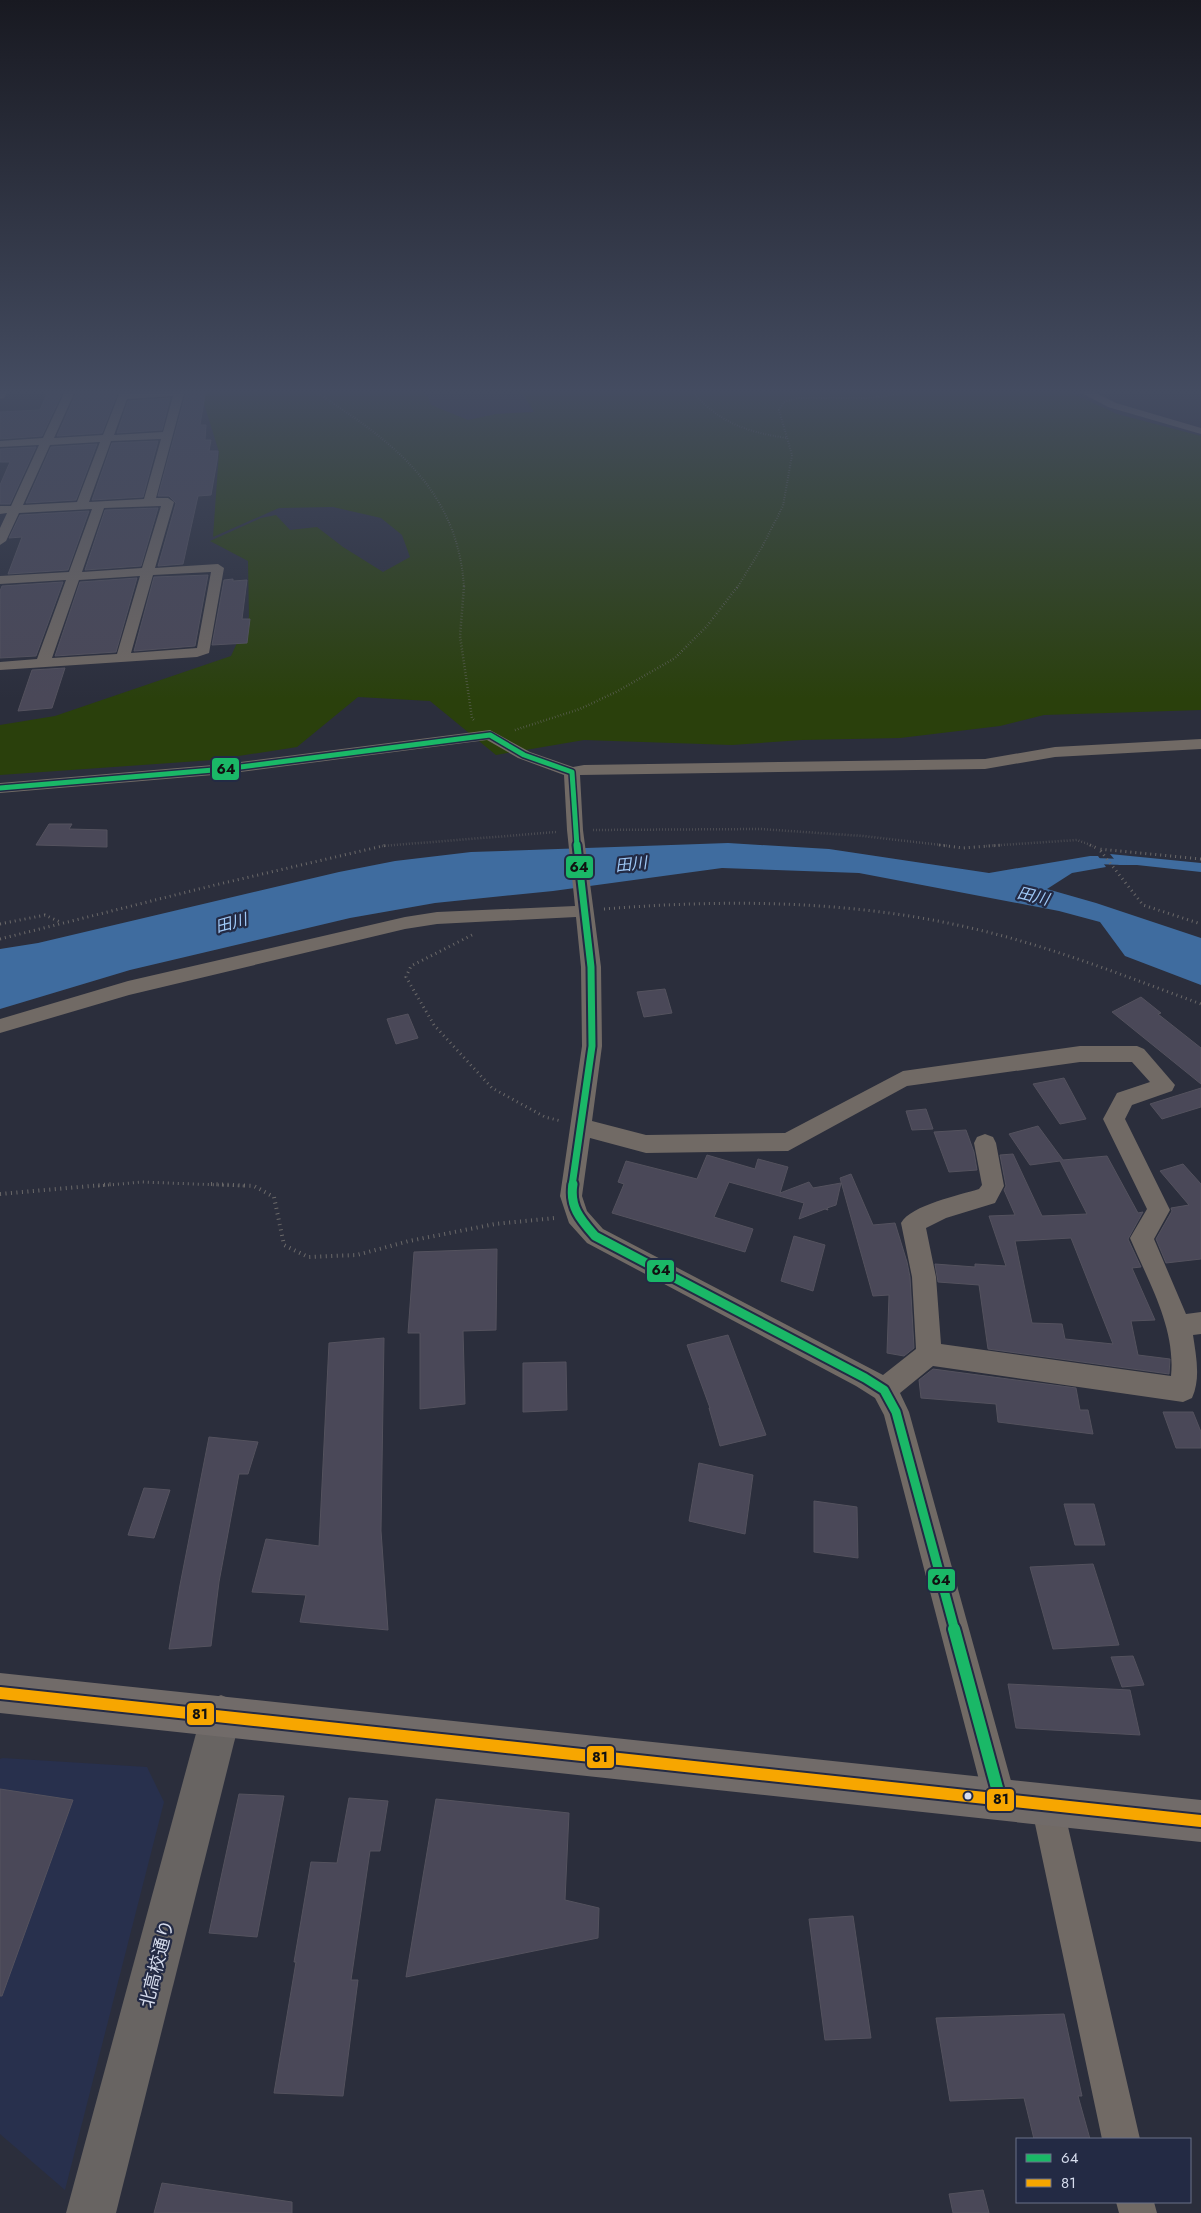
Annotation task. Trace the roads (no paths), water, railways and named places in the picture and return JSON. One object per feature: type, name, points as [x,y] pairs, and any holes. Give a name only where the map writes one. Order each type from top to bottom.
[{"type":"main road","points":[[0,1693],[221,1715],[1201,1821]]},
{"type":"street","points":[[0,541],[22,492]]},
{"type":"street","points":[[81,506],[86,492]]},
{"type":"street","points":[[149,502],[152,492]]},
{"type":"street","points":[[0,510],[168,502],[123,658]]},
{"type":"street","points":[[43,663],[99,505]]},
{"type":"street","points":[[0,580],[218,568],[204,650],[197,653],[0,666]]},
{"type":"street","points":[[0,788],[225,769],[490,735],[524,755],[572,772],[584,770],[986,764],[1055,752],[1201,744]]},
{"type":"street","points":[[572,772],[575,830],[591,967],[592,1046],[571,1196],[577,1216],[595,1236],[865,1378],[884,1390],[896,1412],[1000,1799]]},
{"type":"street","points":[[0,1026],[128,988],[405,922],[437,918],[585,909]]},
{"type":"street","points":[[581,1126],[646,1144],[788,1142],[903,1080],[1080,1054],[1137,1054],[1165,1085],[1124,1098],[1114,1119],[1159,1210],[1142,1238],[1190,1324],[1183,1390],[930,1354],[884,1390]]},
{"type":"street","points":[[930,1354],[924,1277],[913,1223],[940,1210],[987,1196],[993,1186],[985,1143]]},
{"type":"street","name":"北高校通り","points":[[91,2213],[221,1715]]},
{"type":"street","points":[[1047,1805],[1121,2138]]},
{"type":"water","name":"田川","points":[[728,843],[829,849],[989,873],[1098,856],[1106,867],[1072,873],[1047,889],[1096,903],[1201,938],[1201,985],[1125,956],[1100,922],[1059,911],[859,873],[722,868],[553,891],[435,903],[350,918],[130,970],[0,1009],[0,949],[38,943],[339,872],[395,861],[471,852]]},
{"type":"water","points":[[1110,854],[1201,863],[1201,872],[1137,865],[1119,865]]},
{"type":"waterway","points":[[1094,861],[1124,862]]}]
